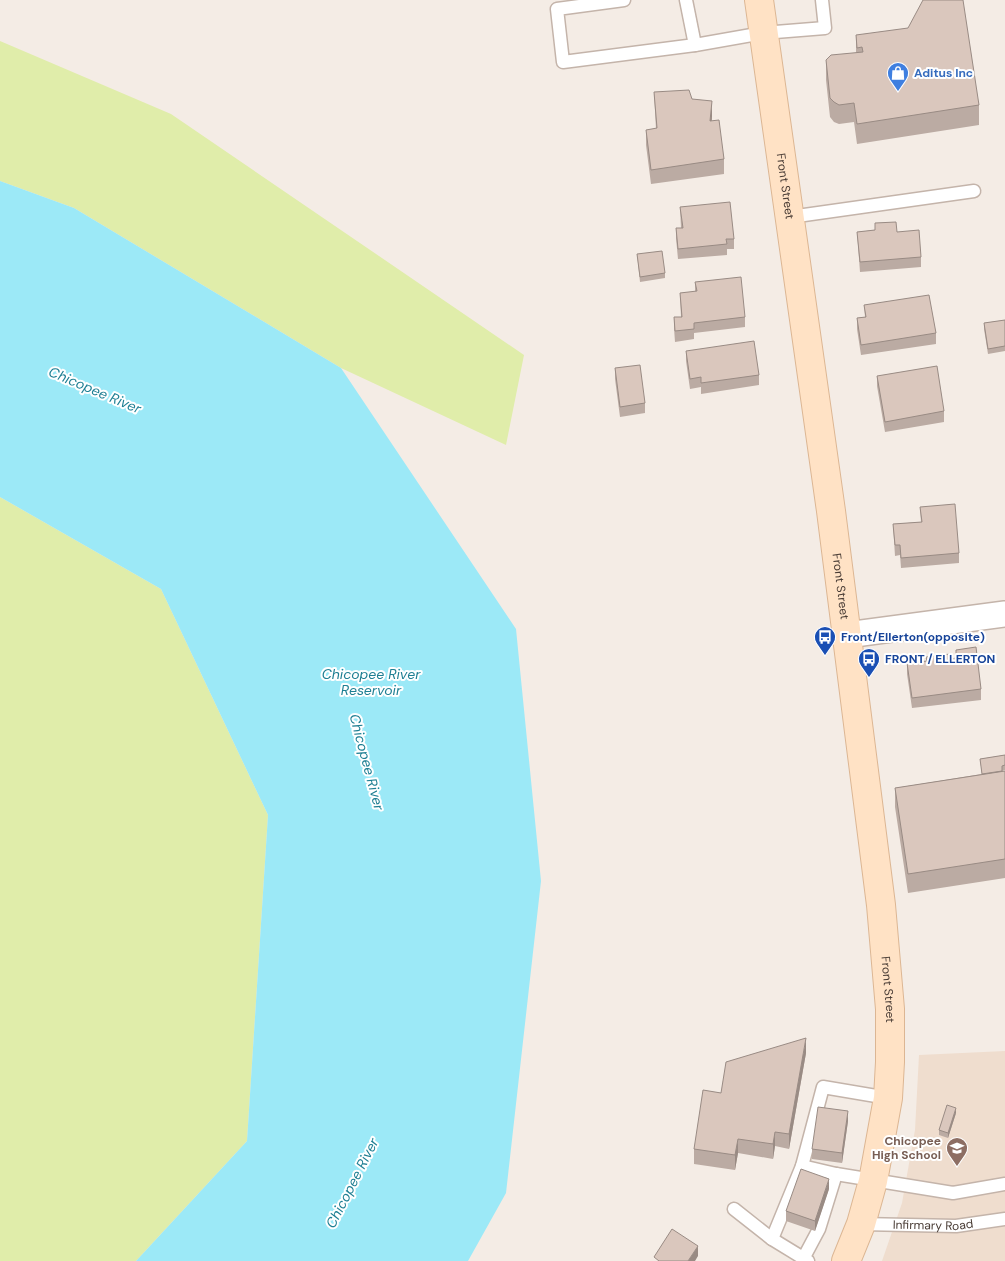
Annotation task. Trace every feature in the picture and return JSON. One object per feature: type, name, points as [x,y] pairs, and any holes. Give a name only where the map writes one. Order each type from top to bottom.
[{"type":"main road","name":"Front Street","points":[[759,0],[847,635],[883,922],[890,1009],[888,1098],[873,1180],[861,1224],[846,1261]]},
{"type":"street","points":[[847,635],[1005,614]]},
{"type":"lane","points":[[624,0],[557,9],[563,62],[695,45],[763,32],[825,28],[822,0]]},
{"type":"lane","points":[[686,0],[695,45]]},
{"type":"lane","points":[[790,217],[974,191]]},
{"type":"lane","points":[[772,1239],[802,1166],[823,1087],[888,1098]]},
{"type":"lane","points":[[802,1166],[836,1174],[953,1193],[1005,1184]]},
{"type":"lane","points":[[734,1209],[772,1239],[806,1260],[819,1229],[836,1174]]},
{"type":"lane","name":"Infirmary Road","points":[[861,1224],[956,1226],[1005,1218]]},
{"type":"shaded area","name":"Chicopee High School","points":[[1005,1051],[1005,1261],[882,1261],[902,1203],[915,1130],[919,1055]]},
{"type":"green space","points":[[0,41],[171,114],[524,355],[506,445],[341,368],[74,208],[0,181]]},
{"type":"green space","points":[[0,497],[161,589],[268,815],[247,1141],[136,1261],[0,1261]]},
{"type":"water","name":"Chicopee River Reservoir","points":[[0,181],[74,208],[341,368],[516,629],[541,881],[506,1193],[468,1261],[136,1261],[247,1141],[268,815],[161,589],[0,497]]},
{"type":"building","points":[[923,0],[963,0],[979,105],[857,124],[854,103],[839,105],[830,98],[826,60],[831,55],[863,52],[862,47],[857,48],[856,35],[908,28]]},
{"type":"building","points":[[689,90],[692,99],[712,101],[710,121],[719,120],[724,159],[651,170],[646,130],[657,128],[654,92]]},
{"type":"building","points":[[730,202],[734,239],[726,239],[727,244],[678,249],[676,228],[683,228],[680,207]]},
{"type":"building","points":[[896,222],[897,232],[919,230],[921,257],[860,262],[857,232],[875,230],[875,223]]},
{"type":"building","points":[[662,251],[665,273],[640,277],[637,254]]},
{"type":"building","points":[[741,277],[745,317],[694,323],[694,329],[675,331],[674,317],[682,317],[680,293],[697,291],[695,282]]},
{"type":"building","points":[[929,295],[936,333],[861,345],[857,318],[866,317],[864,305]]},
{"type":"building","points":[[1005,320],[1005,346],[988,349],[984,323]]},
{"type":"building","points":[[754,341],[759,375],[701,383],[701,377],[690,379],[686,351]]},
{"type":"building","points":[[640,365],[645,403],[620,407],[615,368]]},
{"type":"building","points":[[937,366],[944,411],[885,422],[877,376]]},
{"type":"building","points":[[955,504],[959,553],[901,558],[900,545],[895,545],[893,524],[922,522],[920,507]]},
{"type":"building","points":[[976,647],[981,689],[912,698],[907,663],[927,661],[926,657],[950,654],[950,659],[956,658],[956,650]]},
{"type":"building","points":[[1005,755],[1005,765],[1002,766],[1002,771],[982,774],[980,759]]},
{"type":"building","points":[[1005,771],[1005,859],[908,874],[895,788]]},
{"type":"building","points":[[806,1038],[789,1134],[775,1132],[773,1144],[738,1139],[735,1155],[694,1149],[703,1090],[721,1093],[726,1062]]},
{"type":"building","points":[[947,1105],[956,1108],[948,1133],[939,1130]]},
{"type":"building","points":[[818,1107],[848,1111],[842,1153],[812,1149]]},
{"type":"building","points":[[801,1169],[829,1179],[815,1221],[786,1211]]},
{"type":"building","points":[[672,1229],[698,1246],[688,1261],[659,1261],[654,1257]]},
{"type":"place","name":"Aditus Inc","points":[[898,92]]},
{"type":"place","name":"Front/Ellerton(opposite)","points":[[825,656]]},
{"type":"place","name":"FRONT / ELLERTON","points":[[869,678]]},
{"type":"place","name":"Chicopee High School","points":[[957,1167]]},
{"type":"water label","name":"Chicopee River","points":[[95,390]]},
{"type":"water label","name":"Chicopee River","points":[[367,762]]},
{"type":"water label","name":"Chicopee River","points":[[352,1183]]}]
